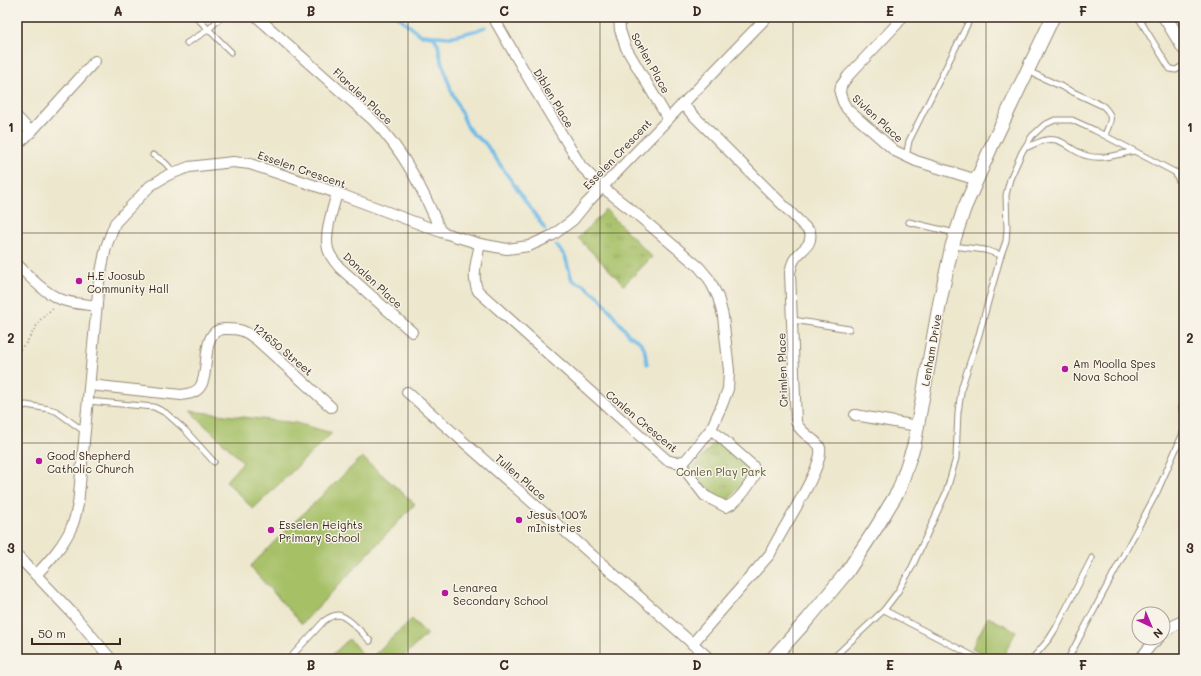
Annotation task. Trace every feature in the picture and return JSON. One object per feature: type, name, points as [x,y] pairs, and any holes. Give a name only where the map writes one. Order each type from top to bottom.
[{"type":"street","name":"Floralen Place","points":[[258,17],[373,120],[387,135],[398,150],[429,203],[441,232]]},
{"type":"street","name":"Diblen Place","points":[[493,17],[581,166],[602,187]]},
{"type":"street","name":"Sorlen Place","points":[[619,17],[620,30],[626,48],[668,118]]},
{"type":"street","name":"Esselen Crescent","points":[[36,575],[54,556],[73,525],[78,504],[99,282],[106,247],[115,223],[150,186],[173,173],[189,167],[233,162],[245,163],[337,193],[441,232],[480,244],[507,249],[529,246],[553,236],[573,220],[602,187],[766,17]]},
{"type":"street","name":"Sivlen Place","points":[[902,17],[848,76],[841,86],[840,93],[843,102],[848,109],[890,147],[906,157],[977,180]]},
{"type":"street","name":"Lenham Drive","points":[[772,659],[847,572],[899,490],[914,445],[940,301],[954,240],[964,210],[977,180],[1053,17]]},
{"type":"street","points":[[1165,17],[1184,48]]},
{"type":"street","points":[[17,145],[31,132],[95,61]]},
{"type":"street","name":"Crimlen Place","points":[[682,104],[810,232],[811,238],[808,244],[794,260],[790,273],[796,422],[800,430],[818,445],[820,450],[819,458],[809,484],[798,506],[775,542],[770,554],[692,644]]},
{"type":"street","points":[[17,117],[31,132]]},
{"type":"street","name":"Conlen Crescent","points":[[480,244],[474,278],[475,286],[478,291],[667,460],[679,462],[686,460],[711,429],[728,390],[729,370],[723,316],[718,297],[709,279],[699,268],[634,212],[602,187]]},
{"type":"street","name":"Donalen Place","points":[[337,193],[326,239],[331,256],[340,268],[412,332]]},
{"type":"street","points":[[17,264],[39,286],[61,300],[97,306]]},
{"type":"street","name":"121650 Street","points":[[90,385],[181,395],[191,394],[199,389],[204,382],[210,339],[214,333],[221,329],[238,329],[247,332],[257,340],[331,407]]},
{"type":"street","name":"Tullen Place","points":[[407,392],[710,659]]},
{"type":"street","points":[[855,414],[917,426]]},
{"type":"street","points":[[679,462],[705,496],[726,507],[732,505],[752,481],[756,473],[753,466],[711,429]]},
{"type":"street","points":[[17,555],[74,615],[111,659]]},
{"type":"street","points":[[1171,627],[1184,620]]},
{"type":"street","points":[[1140,659],[1150,646]]},
{"type":"lane","points":[[196,17],[231,52]]},
{"type":"lane","points":[[187,43],[208,30],[221,17]]},
{"type":"lane","points":[[906,157],[909,141],[971,17]]},
{"type":"lane","points":[[1138,17],[1170,69],[1176,70],[1184,65]]},
{"type":"lane","points":[[1028,70],[1103,106],[1110,112],[1111,116],[1105,135]]},
{"type":"lane","points":[[832,659],[884,610],[897,593],[912,567],[946,493],[956,458],[958,412],[962,386],[978,338],[1006,241],[1006,195],[1010,179],[1032,136],[1044,125],[1055,120],[1072,120],[1105,135],[1184,177]]},
{"type":"lane","points":[[1025,148],[1054,138],[1088,156],[1106,156],[1134,151]]},
{"type":"lane","points":[[153,155],[169,165],[173,173]]},
{"type":"lane","points":[[1175,172],[1184,192]]},
{"type":"lane","points":[[909,222],[954,240],[1001,255]]},
{"type":"lane","points":[[792,320],[849,329]]},
{"type":"lane","points":[[1184,394],[1182,398],[1182,413],[1184,417]]},
{"type":"lane","points":[[88,401],[154,407],[166,413],[185,430],[214,462]]},
{"type":"lane","points":[[17,409],[26,405],[56,411],[85,433]]},
{"type":"lane","points":[[1068,659],[1157,492],[1184,431]]},
{"type":"lane","points":[[1032,659],[1056,628],[1092,558]]},
{"type":"lane","points":[[884,610],[979,659]]},
{"type":"lane","points":[[289,659],[324,621],[330,617],[338,615],[347,619],[370,641]]},
{"type":"path","points":[[17,352],[27,342],[40,320],[61,300]]},
{"type":"green space","points":[[606,210],[652,257],[624,285],[578,238]]},
{"type":"green space","points":[[190,411],[296,423],[332,433],[253,509],[226,481],[243,462]]},
{"type":"green space","name":"Conlen Play Park","points":[[717,440],[753,470],[726,503],[689,472]]},
{"type":"green space","points":[[362,457],[415,504],[302,624],[250,567]]},
{"type":"green space","points":[[988,617],[1016,631],[1002,659],[994,659],[972,648]]},
{"type":"green space","points":[[412,619],[427,634],[401,659],[377,659],[373,656]]},
{"type":"green space","points":[[349,639],[367,659],[328,659]]},
{"type":"waterway","points":[[398,17],[421,35],[450,37],[485,27]]},
{"type":"waterway","points":[[433,36],[438,44],[440,56],[451,90],[468,128],[474,135],[485,143],[545,229]]},
{"type":"waterway","points":[[556,245],[565,256],[572,280],[585,286],[600,298],[629,335],[639,341],[644,347],[647,364]]},
{"type":"place","name":"H.E Joosub Community Hall","points":[[79,281]]},
{"type":"place","name":"Am Moolla Spes Nova School","points":[[1065,369]]},
{"type":"place","name":"Good Shepherd Catholic Church","points":[[39,461]]},
{"type":"place","name":"Jesus 100% mInistries","points":[[519,520]]},
{"type":"place","name":"Esselen Heights Primary School","points":[[271,530]]},
{"type":"place","name":"Lenarea Secondary School","points":[[445,593]]}]
